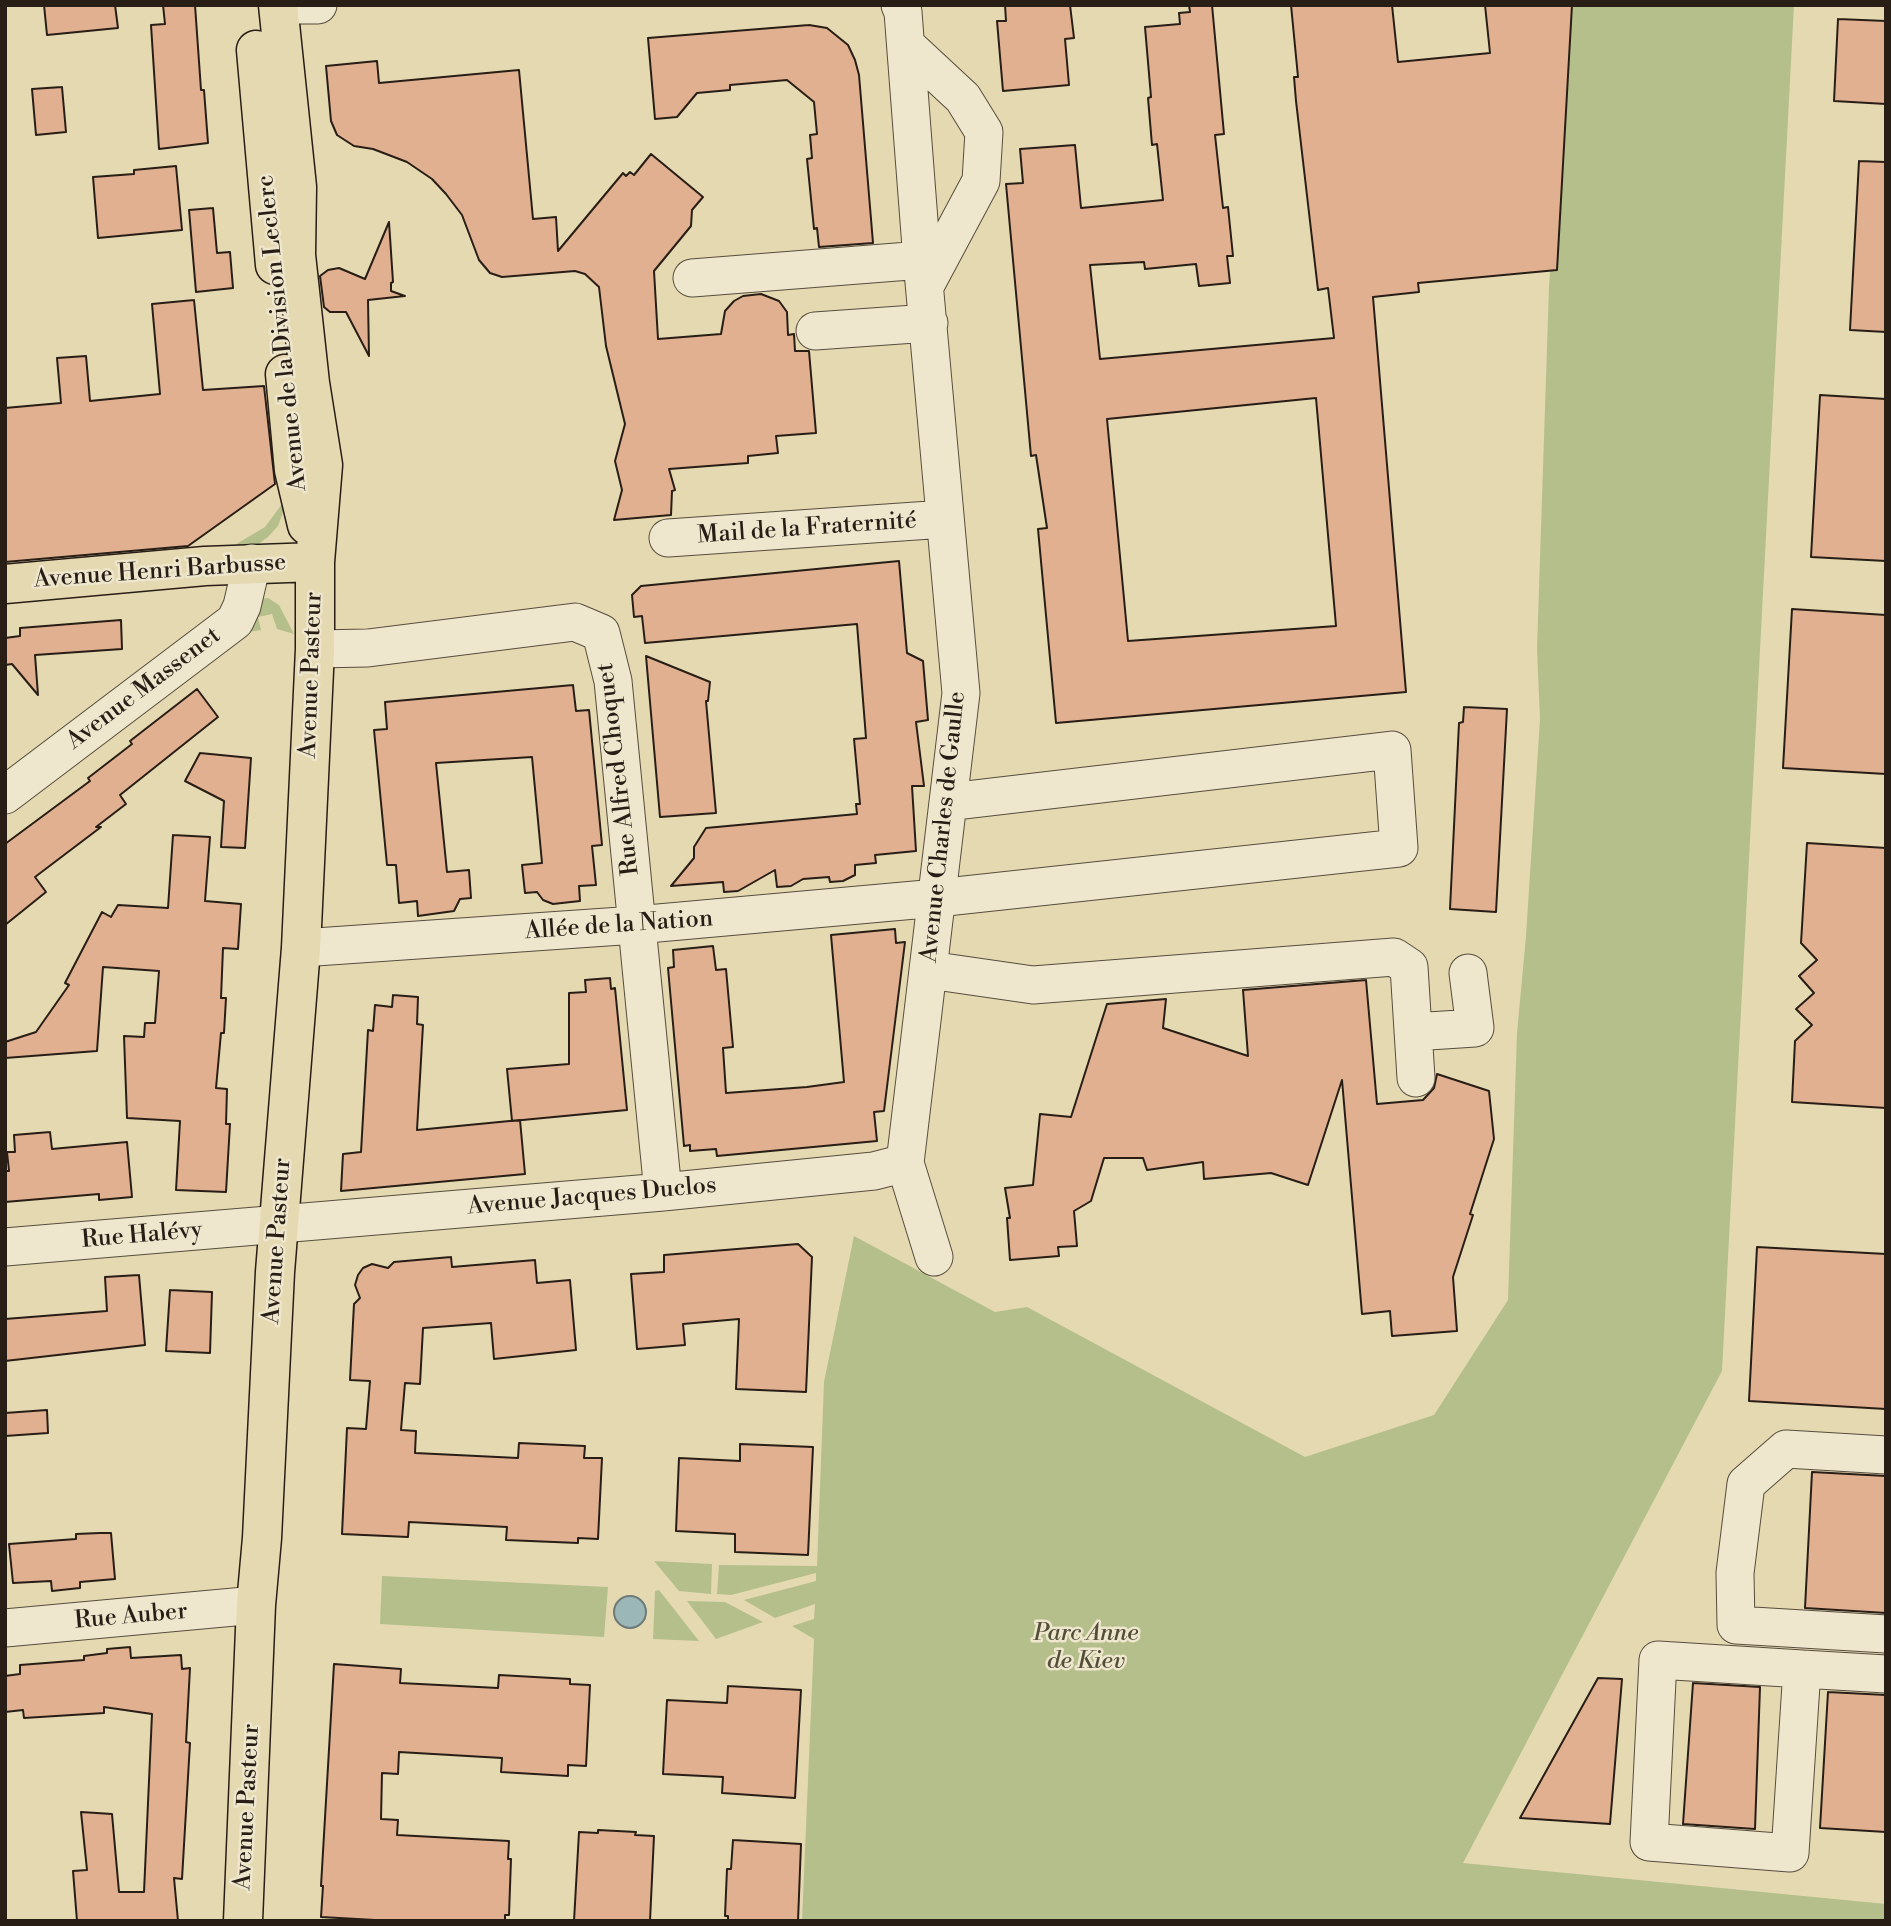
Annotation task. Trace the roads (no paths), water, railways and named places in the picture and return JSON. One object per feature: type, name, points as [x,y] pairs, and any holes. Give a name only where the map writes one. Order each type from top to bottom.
[{"type":"main road","name":"Avenue de la Division Leclerc","points":[[251,5],[294,470],[315,562]]},
{"type":"main road","name":"Avenue de la Division Leclerc","points":[[279,5],[297,187],[296,255],[310,383],[335,461],[315,562]]},
{"type":"main road","name":"Avenue Henri Barbusse","points":[[5,584],[252,563],[315,562]]},
{"type":"main road","name":"Avenue Pasteur","points":[[243,1921],[256,1605],[262,1538],[278,1224],[301,948],[315,649],[315,562]]},
{"type":"street","points":[[279,5],[318,5]]},
{"type":"street","name":"Avenue Charles de Gaulle","points":[[900,5],[906,45],[961,693],[905,1163]]},
{"type":"street","points":[[692,278],[924,272],[981,181],[985,132],[963,98],[906,45]]},
{"type":"street","points":[[815,331],[929,323]]},
{"type":"street","name":"Mail de la Fraternité","points":[[668,538],[945,519]]},
{"type":"street","name":"Avenue Massenet","points":[[5,795],[235,621],[242,606],[252,563]]},
{"type":"street","name":"Rue Alfred Choquet","points":[[315,649],[368,648],[575,622],[601,633],[613,681],[663,1192]]},
{"type":"street","name":"Allée de la Nation","points":[[301,948],[636,925],[937,898],[1399,848],[1392,750],[948,802]]},
{"type":"street","points":[[929,970],[1033,985],[1073,984],[1394,957],[1409,967],[1416,1078]]},
{"type":"street","points":[[1413,1032],[1475,1028],[1468,973]]},
{"type":"street","points":[[905,1163],[934,1257]]},
{"type":"street","name":"Avenue Jacques Duclos","points":[[278,1224],[663,1192],[874,1171],[905,1163]]},
{"type":"street","name":"Rue Halévy","points":[[5,1247],[278,1224]]},
{"type":"street","points":[[1886,1455],[1786,1449],[1746,1484],[1735,1573],[1736,1625],[1886,1634]]},
{"type":"street","name":"Rue Auber","points":[[5,1628],[256,1605]]},
{"type":"street","points":[[1802,1669],[1790,1853],[1649,1842],[1658,1660],[1886,1674]]},
{"type":"water","points":[[630,1596],[641,1601],[646,1612],[641,1623],[630,1628],[619,1623],[614,1612],[619,1601]]},
{"type":"park label","name":"Parc Anne de Kiev","points":[[1086,1648]]}]
